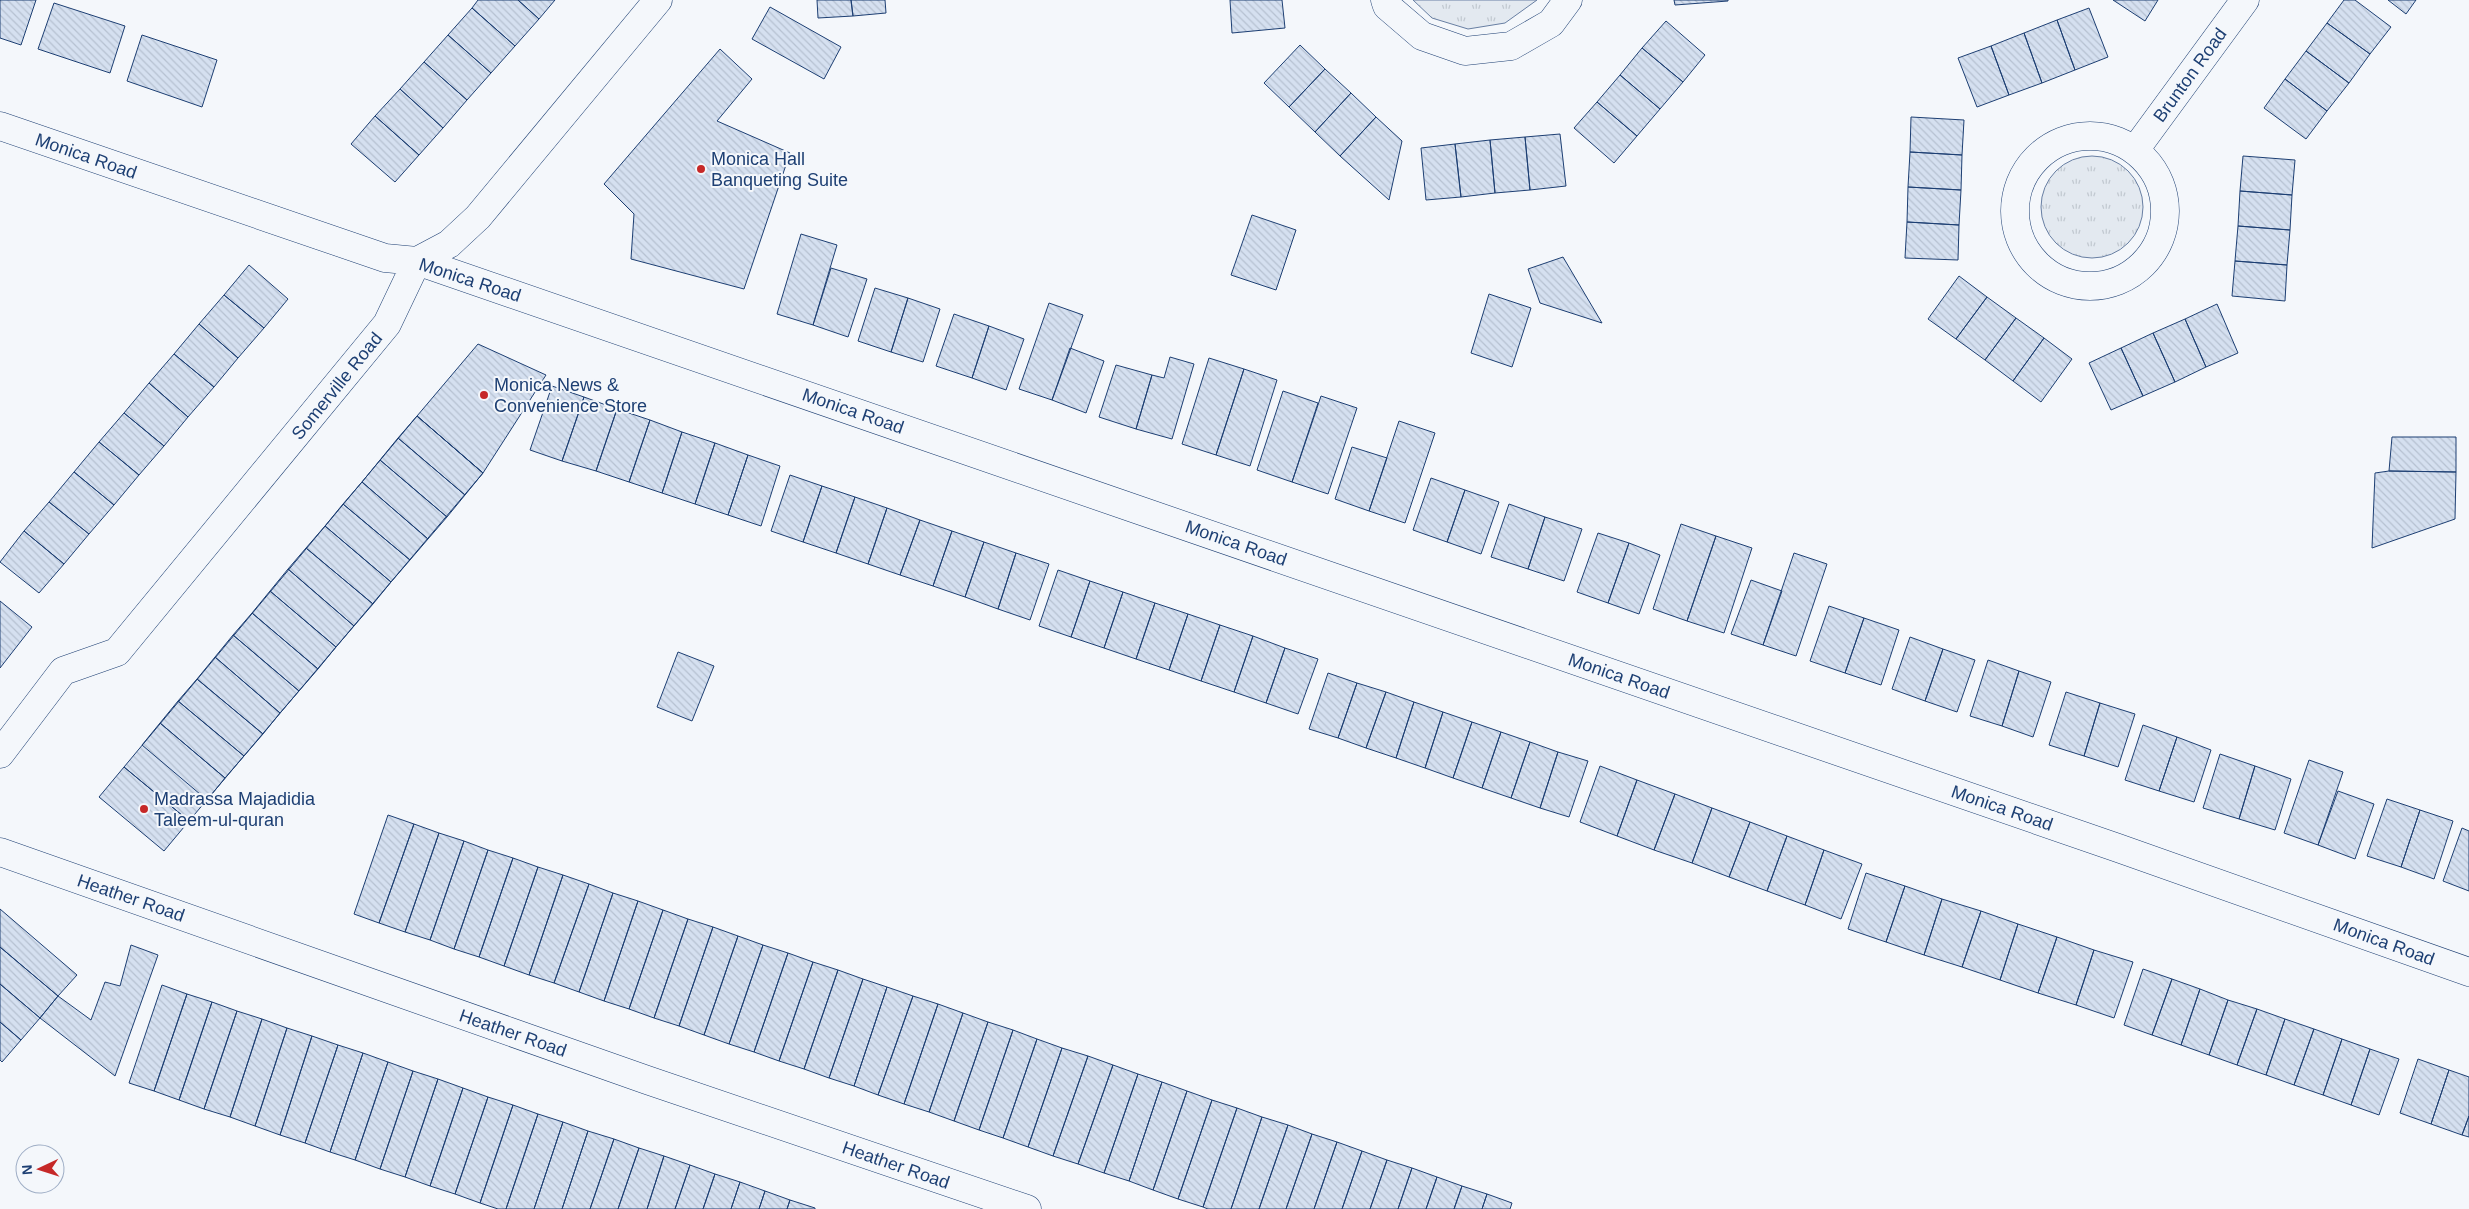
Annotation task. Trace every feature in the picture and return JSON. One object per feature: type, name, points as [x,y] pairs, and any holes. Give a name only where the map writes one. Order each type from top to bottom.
[{"type":"street","points":[[417,261],[449,244],[478,218],[658,0]]},
{"type":"street","points":[[1385,0],[1387,6],[1422,36],[1465,51],[1511,46],[1551,23],[1568,0]]},
{"type":"street","name":"Brunton Road","points":[[2135,150],[2245,0]]},
{"type":"street","name":"Monica Road","points":[[0,126],[385,258],[417,261],[2118,848],[2469,972]]},
{"type":"street","points":[[2082,135],[2110,138],[2135,150],[2154,171],[2163,196],[2164,224],[2154,250],[2136,271],[2110,283],[2083,286],[2056,279],[2034,262],[2019,238],[2015,211],[2019,184],[2034,160],[2056,143],[2082,135]]},
{"type":"street","name":"Somerville Road","points":[[0,754],[63,671],[117,652],[387,324],[417,261]]},
{"type":"street","name":"Heather Road","points":[[0,852],[647,1080],[1027,1209]]},
{"type":"green space","points":[[1413,0],[1537,0],[1505,23],[1468,29],[1432,18]]},
{"type":"green space","points":[[2092,156],[2111,160],[2128,171],[2139,188],[2143,207],[2139,226],[2128,243],[2111,254],[2092,258],[2073,254],[2056,243],[2045,226],[2041,207],[2045,188],[2056,171],[2073,160]]},
{"type":"building","points":[[0,0],[36,0],[21,45],[0,38]]},
{"type":"building","points":[[478,0],[518,0],[539,19],[515,46],[472,8]]},
{"type":"building","points":[[518,0],[555,0],[539,19]]},
{"type":"building","points":[[817,0],[851,0],[853,16],[818,18]]},
{"type":"building","points":[[851,0],[885,0],[886,13],[853,16]]},
{"type":"building","points":[[1230,0],[1282,0],[1285,28],[1232,33]]},
{"type":"building","points":[[1674,0],[1728,0],[1728,1],[1675,5]]},
{"type":"building","points":[[2113,0],[2158,0],[2145,21]]},
{"type":"building","points":[[2344,0],[2355,0],[2391,27],[2370,54],[2327,23]]},
{"type":"building","points":[[2388,0],[2416,0],[2406,14]]},
{"type":"building","points":[[54,3],[125,26],[110,73],[38,49]]},
{"type":"building","points":[[770,7],[841,47],[824,79],[752,39]]},
{"type":"building","points":[[472,8],[515,46],[491,73],[448,35]]},
{"type":"building","points":[[2089,8],[2108,57],[2075,70],[2057,20]]},
{"type":"building","points":[[2057,20],[2075,70],[2042,83],[2024,33]]},
{"type":"building","points":[[1666,21],[1705,55],[1683,82],[1642,48]]},
{"type":"building","points":[[2327,23],[2370,54],[2349,83],[2306,51]]},
{"type":"building","points":[[2024,33],[2042,83],[2009,95],[1991,46]]},
{"type":"building","points":[[142,35],[217,60],[202,107],[127,81]]},
{"type":"building","points":[[448,35],[491,73],[467,100],[424,62]]},
{"type":"building","points":[[1300,45],[1325,69],[1289,107],[1264,83]]},
{"type":"building","points":[[1991,46],[2009,95],[1977,107],[1958,58]]},
{"type":"building","points":[[1642,48],[1683,82],[1660,109],[1620,75]]},
{"type":"building","name":"Monica Hall Banqueting Suite","points":[[720,49],[752,79],[717,121],[790,153],[744,289],[631,259],[634,214],[604,184]]},
{"type":"building","points":[[2306,51],[2349,83],[2327,111],[2285,79]]},
{"type":"building","points":[[424,62],[467,100],[443,128],[400,89]]},
{"type":"building","points":[[1325,69],[1351,93],[1315,132],[1289,107]]},
{"type":"building","points":[[1620,75],[1660,109],[1637,136],[1597,102]]},
{"type":"building","points":[[2285,79],[2327,111],[2306,139],[2264,108]]},
{"type":"building","points":[[400,89],[443,128],[419,155],[375,116]]},
{"type":"building","points":[[1351,93],[1376,117],[1340,156],[1315,132]]},
{"type":"building","points":[[1597,102],[1637,136],[1614,163],[1574,128]]},
{"type":"building","points":[[375,116],[419,155],[395,182],[351,144]]},
{"type":"building","points":[[1376,117],[1402,141],[1389,200],[1340,156]]},
{"type":"building","points":[[1911,117],[1964,120],[1962,155],[1910,152]]},
{"type":"building","points":[[1560,134],[1566,186],[1530,190],[1525,137]]},
{"type":"building","points":[[1525,137],[1530,190],[1495,193],[1490,140]]},
{"type":"building","points":[[1490,140],[1495,193],[1461,197],[1455,144]]},
{"type":"building","points":[[1455,144],[1461,197],[1426,200],[1421,148]]},
{"type":"building","points":[[1910,152],[1962,155],[1961,190],[1908,187]]},
{"type":"building","points":[[2243,156],[2295,160],[2292,195],[2240,191]]},
{"type":"building","points":[[1908,187],[1961,190],[1959,225],[1907,222]]},
{"type":"building","points":[[2240,191],[2292,195],[2290,230],[2238,226]]},
{"type":"building","points":[[1252,215],[1296,230],[1276,290],[1231,275]]},
{"type":"building","points":[[1907,222],[1959,225],[1958,260],[1905,258]]},
{"type":"building","points":[[2238,226],[2290,230],[2287,265],[2235,261]]},
{"type":"building","points":[[801,234],[837,245],[813,325],[777,314]]},
{"type":"building","points":[[1563,257],[1602,323],[1540,303],[1528,269]]},
{"type":"building","points":[[2235,261],[2287,265],[2285,301],[2232,296]]},
{"type":"building","points":[[249,265],[288,299],[264,328],[224,295]]},
{"type":"building","points":[[831,268],[867,279],[848,337],[813,325]]},
{"type":"building","points":[[1959,276],[1987,297],[1956,339],[1928,319]]},
{"type":"building","points":[[875,288],[908,298],[891,352],[858,341]]},
{"type":"building","points":[[1489,294],[1531,308],[1512,367],[1471,353]]},
{"type":"building","points":[[224,295],[264,328],[238,358],[199,324]]},
{"type":"building","points":[[1987,297],[2016,318],[1985,360],[1956,339]]},
{"type":"building","points":[[908,298],[940,309],[923,362],[891,352]]},
{"type":"building","points":[[1049,303],[1083,315],[1052,400],[1019,389]]},
{"type":"building","points":[[2217,304],[2238,353],[2206,367],[2185,319]]},
{"type":"building","points":[[954,314],[989,326],[972,378],[936,366]]},
{"type":"building","points":[[2016,318],[2044,338],[2013,381],[1985,360]]},
{"type":"building","points":[[2185,319],[2206,367],[2175,382],[2153,333]]},
{"type":"building","points":[[199,324],[238,358],[214,387],[174,354]]},
{"type":"building","points":[[989,326],[1024,339],[1006,390],[972,378]]},
{"type":"building","points":[[2153,333],[2175,382],[2143,396],[2121,348]]},
{"type":"building","points":[[2044,338],[2072,359],[2041,402],[2013,381]]},
{"type":"building","name":"Monica News & Convenience Store","points":[[478,344],[546,375],[483,473],[417,416]]},
{"type":"building","points":[[1070,348],[1104,361],[1086,413],[1052,400]]},
{"type":"building","points":[[2121,348],[2143,396],[2111,410],[2089,363]]},
{"type":"building","points":[[174,354],[214,387],[188,417],[149,383]]},
{"type":"building","points":[[1170,357],[1194,364],[1172,439],[1136,429],[1152,375],[1164,378]]},
{"type":"building","points":[[1209,358],[1244,369],[1216,455],[1182,444]]},
{"type":"building","points":[[1116,365],[1152,375],[1136,429],[1099,417]]},
{"type":"building","points":[[1244,369],[1277,380],[1250,466],[1216,455]]},
{"type":"building","points":[[149,383],[188,417],[164,446],[124,413]]},
{"type":"building","points":[[552,386],[584,397],[562,461],[530,450]]},
{"type":"building","points":[[1283,391],[1318,403],[1292,482],[1257,470]]},
{"type":"building","points":[[1321,396],[1357,408],[1328,494],[1292,482]]},
{"type":"building","points":[[584,397],[617,409],[596,471],[562,461]]},
{"type":"building","points":[[617,409],[650,420],[629,482],[596,471]]},
{"type":"building","points":[[124,413],[164,446],[139,475],[99,442]]},
{"type":"building","points":[[417,416],[483,473],[189,821],[124,767]]},
{"type":"building","points":[[417,416],[483,473],[465,495],[398,438]]},
{"type":"building","points":[[650,420],[682,432],[662,493],[629,482]]},
{"type":"building","points":[[1399,421],[1435,433],[1405,523],[1369,511]]},
{"type":"building","points":[[682,432],[715,443],[695,504],[662,493]]},
{"type":"building","points":[[2392,437],[2456,437],[2456,472],[2389,471]]},
{"type":"building","points":[[398,438],[465,495],[447,517],[380,460]]},
{"type":"building","points":[[99,442],[139,475],[114,505],[74,472]]},
{"type":"building","points":[[715,443],[748,455],[728,515],[695,504]]},
{"type":"building","points":[[1352,447],[1387,458],[1369,511],[1335,499]]},
{"type":"building","points":[[748,455],[780,466],[761,526],[728,515]]},
{"type":"building","points":[[380,460],[447,517],[428,539],[362,482]]},
{"type":"building","points":[[2389,471],[2456,472],[2455,519],[2372,548],[2375,473]]},
{"type":"building","points":[[74,472],[114,505],[89,534],[49,502]]},
{"type":"building","points":[[790,475],[822,486],[803,542],[771,531]]},
{"type":"building","points":[[1431,478],[1465,490],[1447,542],[1413,530]]},
{"type":"building","points":[[362,482],[428,539],[410,560],[343,504]]},
{"type":"building","points":[[822,486],[855,497],[836,553],[803,542]]},
{"type":"building","points":[[1465,490],[1499,502],[1481,554],[1447,542]]},
{"type":"building","points":[[855,497],[887,508],[868,564],[836,553]]},
{"type":"building","points":[[49,502],[89,534],[64,564],[24,531]]},
{"type":"building","points":[[343,504],[410,560],[391,582],[325,526]]},
{"type":"building","points":[[1509,504],[1545,517],[1528,569],[1491,557]]},
{"type":"building","points":[[887,508],[920,520],[900,575],[868,564]]},
{"type":"building","points":[[1545,517],[1582,529],[1564,581],[1528,569]]},
{"type":"building","points":[[920,520],[952,531],[933,586],[900,575]]},
{"type":"building","points":[[1681,524],[1716,536],[1687,621],[1653,609]]},
{"type":"building","points":[[325,526],[391,582],[373,604],[306,548]]},
{"type":"building","points":[[24,531],[64,564],[39,593],[0,562]]},
{"type":"building","points":[[952,531],[984,542],[965,597],[933,586]]},
{"type":"building","points":[[1598,533],[1629,543],[1608,603],[1577,592]]},
{"type":"building","points":[[1716,536],[1752,548],[1724,633],[1687,621]]},
{"type":"building","points":[[984,542],[1016,553],[998,609],[965,597]]},
{"type":"building","points":[[1629,543],[1660,555],[1639,614],[1608,603]]},
{"type":"building","points":[[306,548],[373,604],[354,626],[288,569]]},
{"type":"building","points":[[1016,553],[1049,564],[1030,620],[998,609]]},
{"type":"building","points":[[1794,553],[1827,564],[1796,656],[1763,645]]},
{"type":"building","points":[[288,569],[354,626],[336,647],[270,591]]},
{"type":"building","points":[[1058,570],[1090,581],[1071,637],[1039,626]]},
{"type":"building","points":[[1751,580],[1782,591],[1763,645],[1731,634]]},
{"type":"building","points":[[1090,581],[1123,592],[1104,648],[1071,637]]},
{"type":"building","points":[[270,591],[336,647],[318,669],[252,613]]},
{"type":"building","points":[[1123,592],[1155,603],[1136,659],[1104,648]]},
{"type":"building","points":[[0,601],[32,627],[0,668]]},
{"type":"building","points":[[1155,603],[1188,614],[1169,670],[1136,659]]},
{"type":"building","points":[[1829,606],[1864,618],[1845,673],[1810,661]]},
{"type":"building","points":[[252,613],[318,669],[299,691],[233,635]]},
{"type":"building","points":[[1188,614],[1220,625],[1201,681],[1169,670]]},
{"type":"building","points":[[1864,618],[1899,630],[1881,685],[1845,673]]},
{"type":"building","points":[[1220,625],[1253,636],[1234,692],[1201,681]]},
{"type":"building","points":[[233,635],[299,691],[280,713],[215,657]]},
{"type":"building","points":[[1253,636],[1285,648],[1266,703],[1234,692]]},
{"type":"building","points":[[1910,637],[1943,649],[1925,701],[1892,689]]},
{"type":"building","points":[[1285,648],[1318,659],[1298,714],[1266,703]]},
{"type":"building","points":[[1943,649],[1975,660],[1957,712],[1925,701]]},
{"type":"building","points":[[678,652],[714,666],[692,721],[657,707]]},
{"type":"building","points":[[215,657],[280,713],[263,734],[197,679]]},
{"type":"building","points":[[1988,660],[2019,671],[2002,726],[1970,716]]},
{"type":"building","points":[[2019,671],[2051,682],[2033,737],[2002,726]]},
{"type":"building","points":[[1328,673],[1357,683],[1338,738],[1309,729]]},
{"type":"building","points":[[197,679],[263,734],[244,756],[178,701]]},
{"type":"building","points":[[1357,683],[1386,692],[1366,748],[1338,738]]},
{"type":"building","points":[[1386,692],[1414,702],[1396,758],[1366,748]]},
{"type":"building","points":[[2066,692],[2100,703],[2084,756],[2049,745]]},
{"type":"building","points":[[178,701],[244,756],[225,778],[160,723]]},
{"type":"building","points":[[1414,702],[1443,712],[1425,768],[1396,758]]},
{"type":"building","points":[[2100,703],[2135,714],[2118,767],[2084,756]]},
{"type":"building","points":[[1443,712],[1472,722],[1453,778],[1425,768]]},
{"type":"building","points":[[1472,722],[1501,732],[1482,788],[1453,778]]},
{"type":"building","points":[[160,723],[225,778],[207,800],[142,745]]},
{"type":"building","points":[[2143,725],[2177,737],[2159,791],[2125,780]]},
{"type":"building","points":[[1501,732],[1530,742],[1511,798],[1482,788]]},
{"type":"building","points":[[2177,737],[2211,750],[2194,802],[2159,791]]},
{"type":"building","points":[[1530,742],[1558,752],[1540,808],[1511,798]]},
{"type":"building","points":[[1558,752],[1588,761],[1569,817],[1540,808]]},
{"type":"building","points":[[2220,754],[2255,766],[2239,819],[2203,808]]},
{"type":"building","points":[[2309,760],[2343,772],[2318,845],[2284,833]]},
{"type":"building","points":[[1600,766],[1637,780],[1617,836],[1580,822]]},
{"type":"building","points":[[2255,766],[2291,779],[2275,830],[2239,819]]},
{"type":"building","name":"Madrassa Majadidia Taleem-ul-quran","points":[[124,767],[189,821],[164,851],[99,797]]},
{"type":"building","points":[[1637,780],[1675,794],[1654,850],[1617,836]]},
{"type":"building","points":[[2338,791],[2374,804],[2355,859],[2318,845]]},
{"type":"building","points":[[1675,794],[1712,808],[1692,863],[1654,850]]},
{"type":"building","points":[[2387,799],[2420,810],[2401,867],[2367,856]]},
{"type":"building","points":[[1712,808],[1750,822],[1729,877],[1692,863]]},
{"type":"building","points":[[2420,810],[2453,821],[2434,879],[2401,867]]},
{"type":"building","points":[[388,815],[414,824],[379,923],[354,914]]},
{"type":"building","points":[[1750,822],[1787,836],[1767,891],[1729,877]]},
{"type":"building","points":[[414,824],[439,833],[405,932],[379,923]]},
{"type":"building","points":[[2462,828],[2469,831],[2469,891],[2443,881]]},
{"type":"building","points":[[439,833],[464,841],[430,940],[405,932]]},
{"type":"building","points":[[1787,836],[1824,850],[1805,905],[1767,891]]},
{"type":"building","points":[[464,841],[488,850],[454,949],[430,940]]},
{"type":"building","points":[[488,850],[513,858],[479,957],[454,949]]},
{"type":"building","points":[[1824,850],[1862,864],[1841,919],[1805,905]]},
{"type":"building","points":[[513,858],[538,867],[504,966],[479,957]]},
{"type":"building","points":[[538,867],[563,875],[529,975],[504,966]]},
{"type":"building","points":[[1866,873],[1905,886],[1886,942],[1848,929]]},
{"type":"building","points":[[563,875],[589,884],[554,983],[529,975]]},
{"type":"building","points":[[589,884],[613,893],[579,992],[554,983]]},
{"type":"building","points":[[1905,886],[1942,899],[1924,955],[1886,942]]},
{"type":"building","points":[[613,893],[638,901],[604,1001],[579,992]]},
{"type":"building","points":[[1942,899],[1981,911],[1962,967],[1924,955]]},
{"type":"building","points":[[638,901],[663,910],[629,1009],[604,1001]]},
{"type":"building","points":[[0,909],[77,975],[58,996],[0,947]]},
{"type":"building","points":[[663,910],[688,919],[654,1018],[629,1009]]},
{"type":"building","points":[[1981,911],[2018,924],[2000,980],[1962,967]]},
{"type":"building","points":[[688,919],[713,927],[679,1026],[654,1018]]},
{"type":"building","points":[[2018,924],[2057,937],[2038,993],[2000,980]]},
{"type":"building","points":[[713,927],[738,936],[704,1035],[679,1026]]},
{"type":"building","points":[[738,936],[763,945],[729,1044],[704,1035]]},
{"type":"building","points":[[2057,937],[2094,950],[2076,1005],[2038,993]]},
{"type":"building","points":[[131,945],[158,955],[115,1076],[40,1018],[58,996],[91,1020],[105,982],[120,986]]},
{"type":"building","points":[[763,945],[788,953],[754,1052],[729,1044]]},
{"type":"building","points":[[0,947],[58,996],[40,1018],[0,984]]},
{"type":"building","points":[[2094,950],[2133,962],[2114,1018],[2076,1005]]},
{"type":"building","points":[[788,953],[813,962],[779,1061],[754,1052]]},
{"type":"building","points":[[813,962],[838,970],[804,1069],[779,1061]]},
{"type":"building","points":[[2143,969],[2172,979],[2152,1035],[2124,1025]]},
{"type":"building","points":[[838,970],[863,979],[829,1078],[804,1069]]},
{"type":"building","points":[[863,979],[887,987],[854,1086],[829,1078]]},
{"type":"building","points":[[2172,979],[2200,989],[2181,1045],[2152,1035]]},
{"type":"building","points":[[0,984],[40,1018],[21,1040],[0,1022]]},
{"type":"building","points":[[162,985],[187,994],[154,1091],[129,1083]]},
{"type":"building","points":[[887,987],[913,996],[878,1095],[854,1086]]},
{"type":"building","points":[[2200,989],[2228,1000],[2209,1055],[2181,1045]]},
{"type":"building","points":[[187,994],[212,1002],[179,1100],[154,1091]]},
{"type":"building","points":[[913,996],[938,1004],[904,1104],[878,1095]]},
{"type":"building","points":[[2228,1000],[2257,1009],[2237,1065],[2209,1055]]},
{"type":"building","points":[[212,1002],[237,1011],[204,1109],[179,1100]]},
{"type":"building","points":[[938,1004],[963,1013],[929,1112],[904,1104]]},
{"type":"building","points":[[2257,1009],[2285,1019],[2266,1075],[2237,1065]]},
{"type":"building","points":[[237,1011],[262,1019],[230,1117],[204,1109]]},
{"type":"building","points":[[963,1013],[988,1022],[954,1121],[929,1112]]},
{"type":"building","points":[[262,1019],[287,1028],[255,1126],[230,1117]]},
{"type":"building","points":[[2285,1019],[2314,1029],[2294,1085],[2266,1075]]},
{"type":"building","points":[[0,1022],[21,1040],[2,1062],[0,1060]]},
{"type":"building","points":[[988,1022],[1013,1030],[979,1130],[954,1121]]},
{"type":"building","points":[[287,1028],[312,1036],[280,1135],[255,1126]]},
{"type":"building","points":[[2314,1029],[2342,1039],[2323,1095],[2294,1085]]},
{"type":"building","points":[[1013,1030],[1037,1039],[1003,1138],[979,1130]]},
{"type":"building","points":[[312,1036],[338,1045],[305,1143],[280,1135]]},
{"type":"building","points":[[1037,1039],[1062,1048],[1028,1147],[1003,1138]]},
{"type":"building","points":[[2342,1039],[2370,1049],[2351,1105],[2323,1095]]},
{"type":"building","points":[[338,1045],[363,1053],[330,1152],[305,1143]]},
{"type":"building","points":[[1062,1048],[1088,1056],[1053,1156],[1028,1147]]},
{"type":"building","points":[[2370,1049],[2399,1059],[2379,1115],[2351,1105]]},
{"type":"building","points":[[363,1053],[388,1062],[355,1160],[330,1152]]},
{"type":"building","points":[[1088,1056],[1113,1065],[1078,1164],[1053,1156]]},
{"type":"building","points":[[2418,1059],[2449,1070],[2431,1124],[2400,1113]]},
{"type":"building","points":[[388,1062],[413,1071],[380,1169],[355,1160]]},
{"type":"building","points":[[1113,1065],[1138,1074],[1104,1173],[1078,1164]]},
{"type":"building","points":[[2449,1070],[2469,1077],[2469,1116],[2462,1135],[2431,1124]]},
{"type":"building","points":[[413,1071],[438,1079],[405,1177],[380,1169]]},
{"type":"building","points":[[1138,1074],[1162,1082],[1129,1181],[1104,1173]]},
{"type":"building","points":[[438,1079],[463,1088],[430,1186],[405,1177]]},
{"type":"building","points":[[1162,1082],[1187,1091],[1153,1190],[1129,1181]]},
{"type":"building","points":[[463,1088],[488,1097],[455,1194],[430,1186]]},
{"type":"building","points":[[1187,1091],[1212,1100],[1178,1199],[1153,1190]]},
{"type":"building","points":[[488,1097],[513,1105],[480,1203],[455,1194]]},
{"type":"building","points":[[1212,1100],[1237,1108],[1203,1207],[1178,1199]]},
{"type":"building","points":[[513,1105],[538,1114],[506,1209],[498,1209],[480,1203]]},
{"type":"building","points":[[1237,1108],[1262,1117],[1231,1209],[1208,1209],[1203,1207]]},
{"type":"building","points":[[538,1114],[563,1122],[534,1209],[506,1209]]},
{"type":"building","points":[[2469,1116],[2469,1137],[2462,1135]]},
{"type":"building","points":[[1262,1117],[1288,1125],[1259,1209],[1231,1209]]},
{"type":"building","points":[[563,1122],[588,1131],[562,1209],[534,1209]]},
{"type":"building","points":[[1288,1125],[1312,1134],[1286,1209],[1259,1209]]},
{"type":"building","points":[[588,1131],[614,1139],[590,1209],[562,1209]]},
{"type":"building","points":[[1312,1134],[1337,1142],[1314,1209],[1286,1209]]},
{"type":"building","points":[[614,1139],[639,1148],[618,1209],[590,1209]]},
{"type":"building","points":[[1337,1142],[1362,1151],[1342,1209],[1314,1209]]},
{"type":"building","points":[[639,1148],[664,1156],[647,1209],[618,1209]]},
{"type":"building","points":[[1362,1151],[1387,1160],[1370,1209],[1342,1209]]},
{"type":"building","points":[[664,1156],[690,1165],[675,1209],[647,1209]]},
{"type":"building","points":[[1387,1160],[1412,1168],[1398,1209],[1370,1209]]},
{"type":"building","points":[[690,1165],[715,1174],[703,1209],[675,1209]]},
{"type":"building","points":[[1412,1168],[1437,1177],[1426,1209],[1398,1209]]},
{"type":"building","points":[[715,1174],[740,1182],[731,1209],[703,1209]]},
{"type":"building","points":[[1437,1177],[1462,1186],[1454,1209],[1426,1209]]},
{"type":"building","points":[[740,1182],[765,1191],[759,1209],[731,1209]]},
{"type":"building","points":[[1462,1186],[1487,1194],[1482,1209],[1454,1209]]},
{"type":"building","points":[[765,1191],[790,1200],[787,1209],[759,1209]]},
{"type":"building","points":[[1487,1194],[1512,1203],[1510,1209],[1482,1209]]},
{"type":"building","points":[[790,1200],[815,1208],[815,1209],[787,1209]]},
{"type":"place","name":"Monica Hall Banqueting Suite","points":[[701,169]]},
{"type":"place","name":"Monica News & Convenience Store","points":[[484,395]]},
{"type":"place","name":"Madrassa Majadidia Taleem-ul-quran","points":[[144,809]]}]
